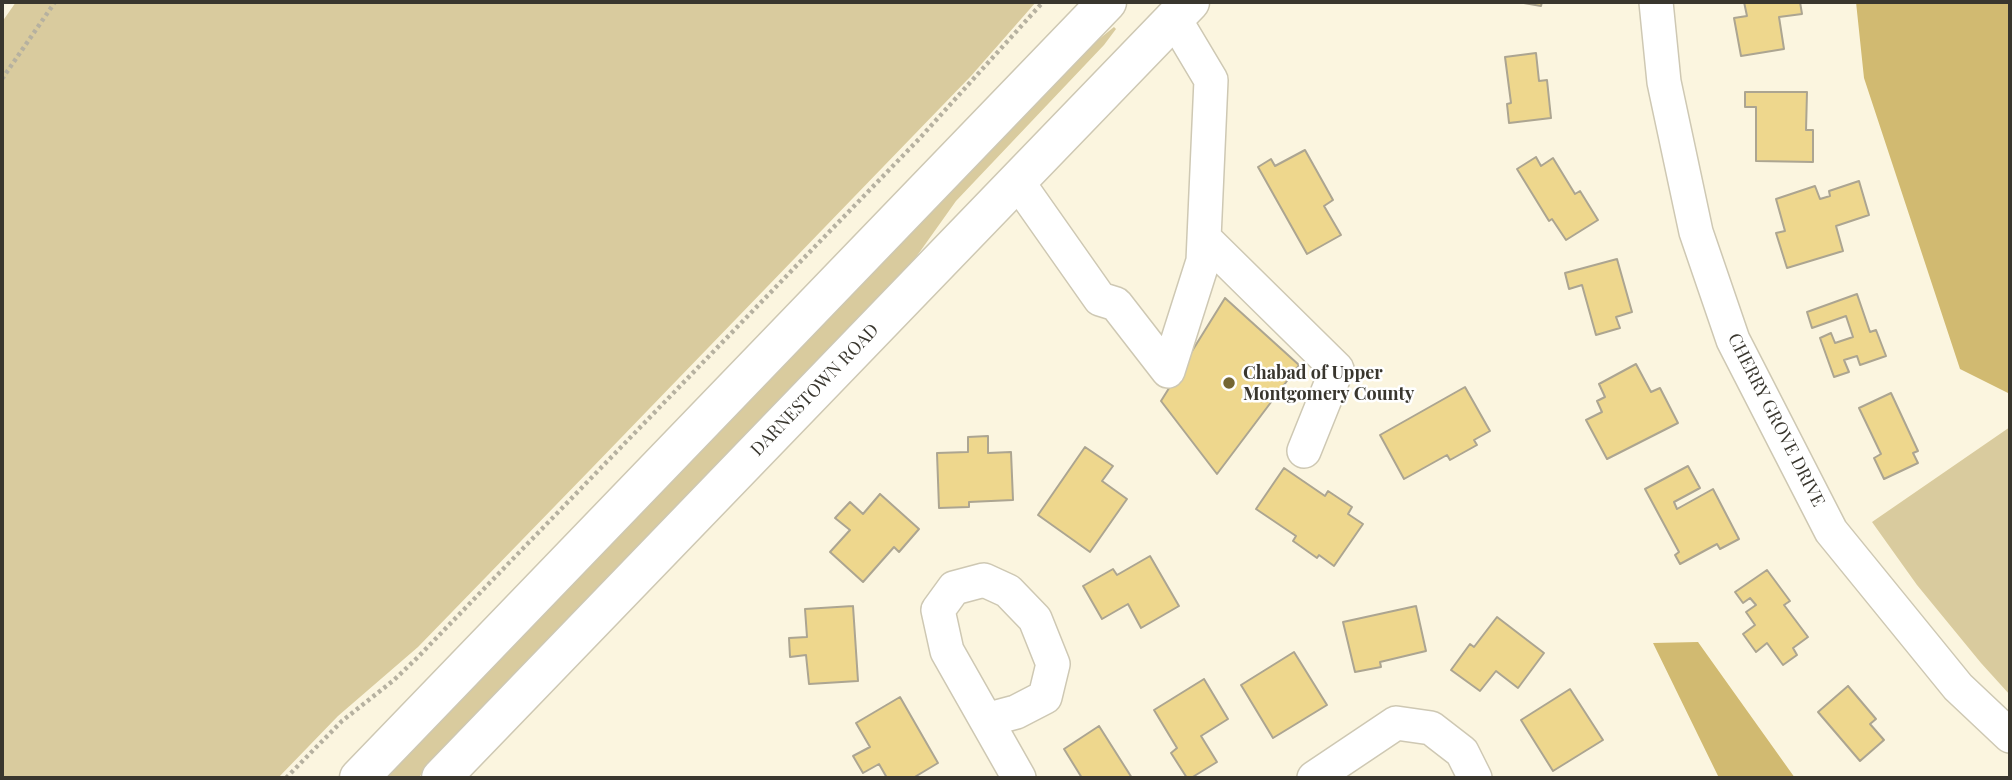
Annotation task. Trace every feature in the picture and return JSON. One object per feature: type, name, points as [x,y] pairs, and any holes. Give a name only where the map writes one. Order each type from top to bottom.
[{"type":"main road","points":[[359,778],[1107,2]]},
{"type":"main road","name":"DARNESTOWN ROAD","points":[[441,778],[1182,10]]},
{"type":"street","name":"CHERRY GROVE DRIVE","points":[[1656,2],[1664,82],[1696,232],[1733,340],[1832,531],[1958,687],[2010,736]]},
{"type":"street","points":[[1017,181],[1100,299],[1116,304],[1168,371],[1203,261],[1211,80],[1182,10]]},
{"type":"street","points":[[1204,238],[1337,369],[1304,451]]},
{"type":"street","points":[[986,720],[1019,778]]},
{"type":"street","points":[[1334,773],[1396,723],[1431,727],[1462,752],[1475,778]]},
{"type":"path","points":[[2,79],[55,2]]},
{"type":"path","points":[[286,778],[342,721],[394,680],[427,648],[919,139],[1043,2]]},
{"type":"shaded area","points":[[16,2],[1036,2],[971,76],[418,647],[338,716],[278,778],[2,778],[2,22]]},
{"type":"shaded area","points":[[1856,2],[2010,2],[2010,394],[1960,369],[1864,78]]},
{"type":"shaded area","points":[[1114,27],[1116,29],[1104,45],[956,201],[914,260],[882,297],[418,778],[384,778],[1093,44]]},
{"type":"shaded area","points":[[2010,427],[2010,695],[1917,585],[1872,522]]},
{"type":"shaded area","points":[[1698,642],[1795,778],[1719,778],[1653,643]]},
{"type":"building","points":[[1518,2],[1542,2],[1541,6]]},
{"type":"building","points":[[1744,2],[1800,2],[1802,14],[1779,17],[1784,49],[1741,56],[1734,18],[1747,16]]},
{"type":"building","points":[[1536,53],[1539,81],[1547,80],[1551,118],[1509,123],[1507,104],[1511,103],[1505,57]]},
{"type":"building","points":[[1745,92],[1807,92],[1806,130],[1813,130],[1813,162],[1756,161],[1756,107],[1745,107]]},
{"type":"building","points":[[1305,150],[1333,200],[1324,206],[1341,235],[1307,254],[1258,167],[1271,159],[1275,166]]},
{"type":"building","points":[[1536,157],[1541,166],[1553,158],[1575,194],[1580,191],[1598,220],[1566,240],[1552,219],[1549,221],[1517,169]]},
{"type":"building","points":[[1859,181],[1869,215],[1836,226],[1843,251],[1787,268],[1776,233],[1785,231],[1776,199],[1815,186],[1820,199],[1830,196],[1829,191]]},
{"type":"building","points":[[1617,259],[1632,312],[1616,317],[1620,328],[1596,335],[1582,285],[1569,289],[1565,273]]},
{"type":"building","points":[[1857,294],[1870,332],[1876,330],[1886,356],[1860,365],[1857,356],[1844,360],[1849,372],[1834,377],[1820,338],[1831,333],[1835,343],[1853,337],[1846,316],[1812,328],[1807,312]]},
{"type":"building","name":"Chabad of Upper Montgomery County","points":[[1225,298],[1299,365],[1217,474],[1161,401]]},
{"type":"building","points":[[1636,364],[1651,392],[1660,388],[1678,423],[1607,459],[1586,420],[1602,412],[1597,401],[1605,397],[1599,384]]},
{"type":"building","points":[[1465,387],[1490,431],[1474,440],[1477,445],[1450,460],[1447,455],[1404,479],[1380,435]]},
{"type":"building","points":[[1891,393],[1918,451],[1913,453],[1918,463],[1884,479],[1874,458],[1881,454],[1859,408]]},
{"type":"building","points":[[988,436],[988,453],[1011,452],[1013,500],[969,502],[969,507],[939,508],[937,453],[968,452],[968,437]]},
{"type":"building","points":[[1085,447],[1113,466],[1102,481],[1127,499],[1090,552],[1038,515]]},
{"type":"building","points":[[1688,466],[1700,488],[1674,502],[1677,509],[1713,489],[1739,539],[1720,549],[1717,544],[1680,564],[1675,555],[1679,552],[1645,489]]},
{"type":"building","points":[[1284,468],[1325,496],[1328,491],[1352,507],[1348,514],[1363,524],[1334,566],[1293,541],[1296,536],[1256,509]]},
{"type":"building","points":[[880,494],[919,529],[899,552],[894,547],[863,582],[830,552],[850,530],[835,518],[850,502],[863,514]]},
{"type":"building","points":[[1150,556],[1179,606],[1141,628],[1128,604],[1102,619],[1083,586],[1113,569],[1117,575]]},
{"type":"building","points":[[1767,570],[1790,601],[1784,605],[1808,637],[1793,648],[1797,655],[1783,665],[1767,643],[1756,652],[1743,634],[1755,625],[1746,612],[1756,605],[1750,598],[1743,603],[1735,592]]},
{"type":"building","points":[[853,606],[858,681],[809,684],[806,655],[790,657],[789,638],[807,637],[805,609]]},
{"type":"building","points":[[1416,606],[1426,651],[1380,662],[1381,667],[1355,672],[1343,622]]},
{"type":"building","points":[[1497,617],[1544,653],[1518,688],[1496,671],[1480,691],[1451,670],[1470,644],[1474,647]]},
{"type":"building","points":[[1294,652],[1327,705],[1273,738],[1241,685]]},
{"type":"building","points":[[1204,679],[1228,719],[1201,736],[1217,762],[1187,778],[1171,753],[1177,748],[1154,710]]},
{"type":"building","points":[[1848,686],[1876,719],[1870,724],[1884,740],[1860,761],[1818,712]]},
{"type":"building","points":[[1570,689],[1603,740],[1553,771],[1521,720]]},
{"type":"building","points":[[900,697],[938,763],[913,778],[887,778],[879,764],[863,773],[853,756],[870,747],[856,723]]},
{"type":"building","points":[[1099,726],[1132,778],[1082,778],[1064,749]]},
{"type":"place","name":"Chabad of Upper Montgomery County","points":[[1229,383]]}]
